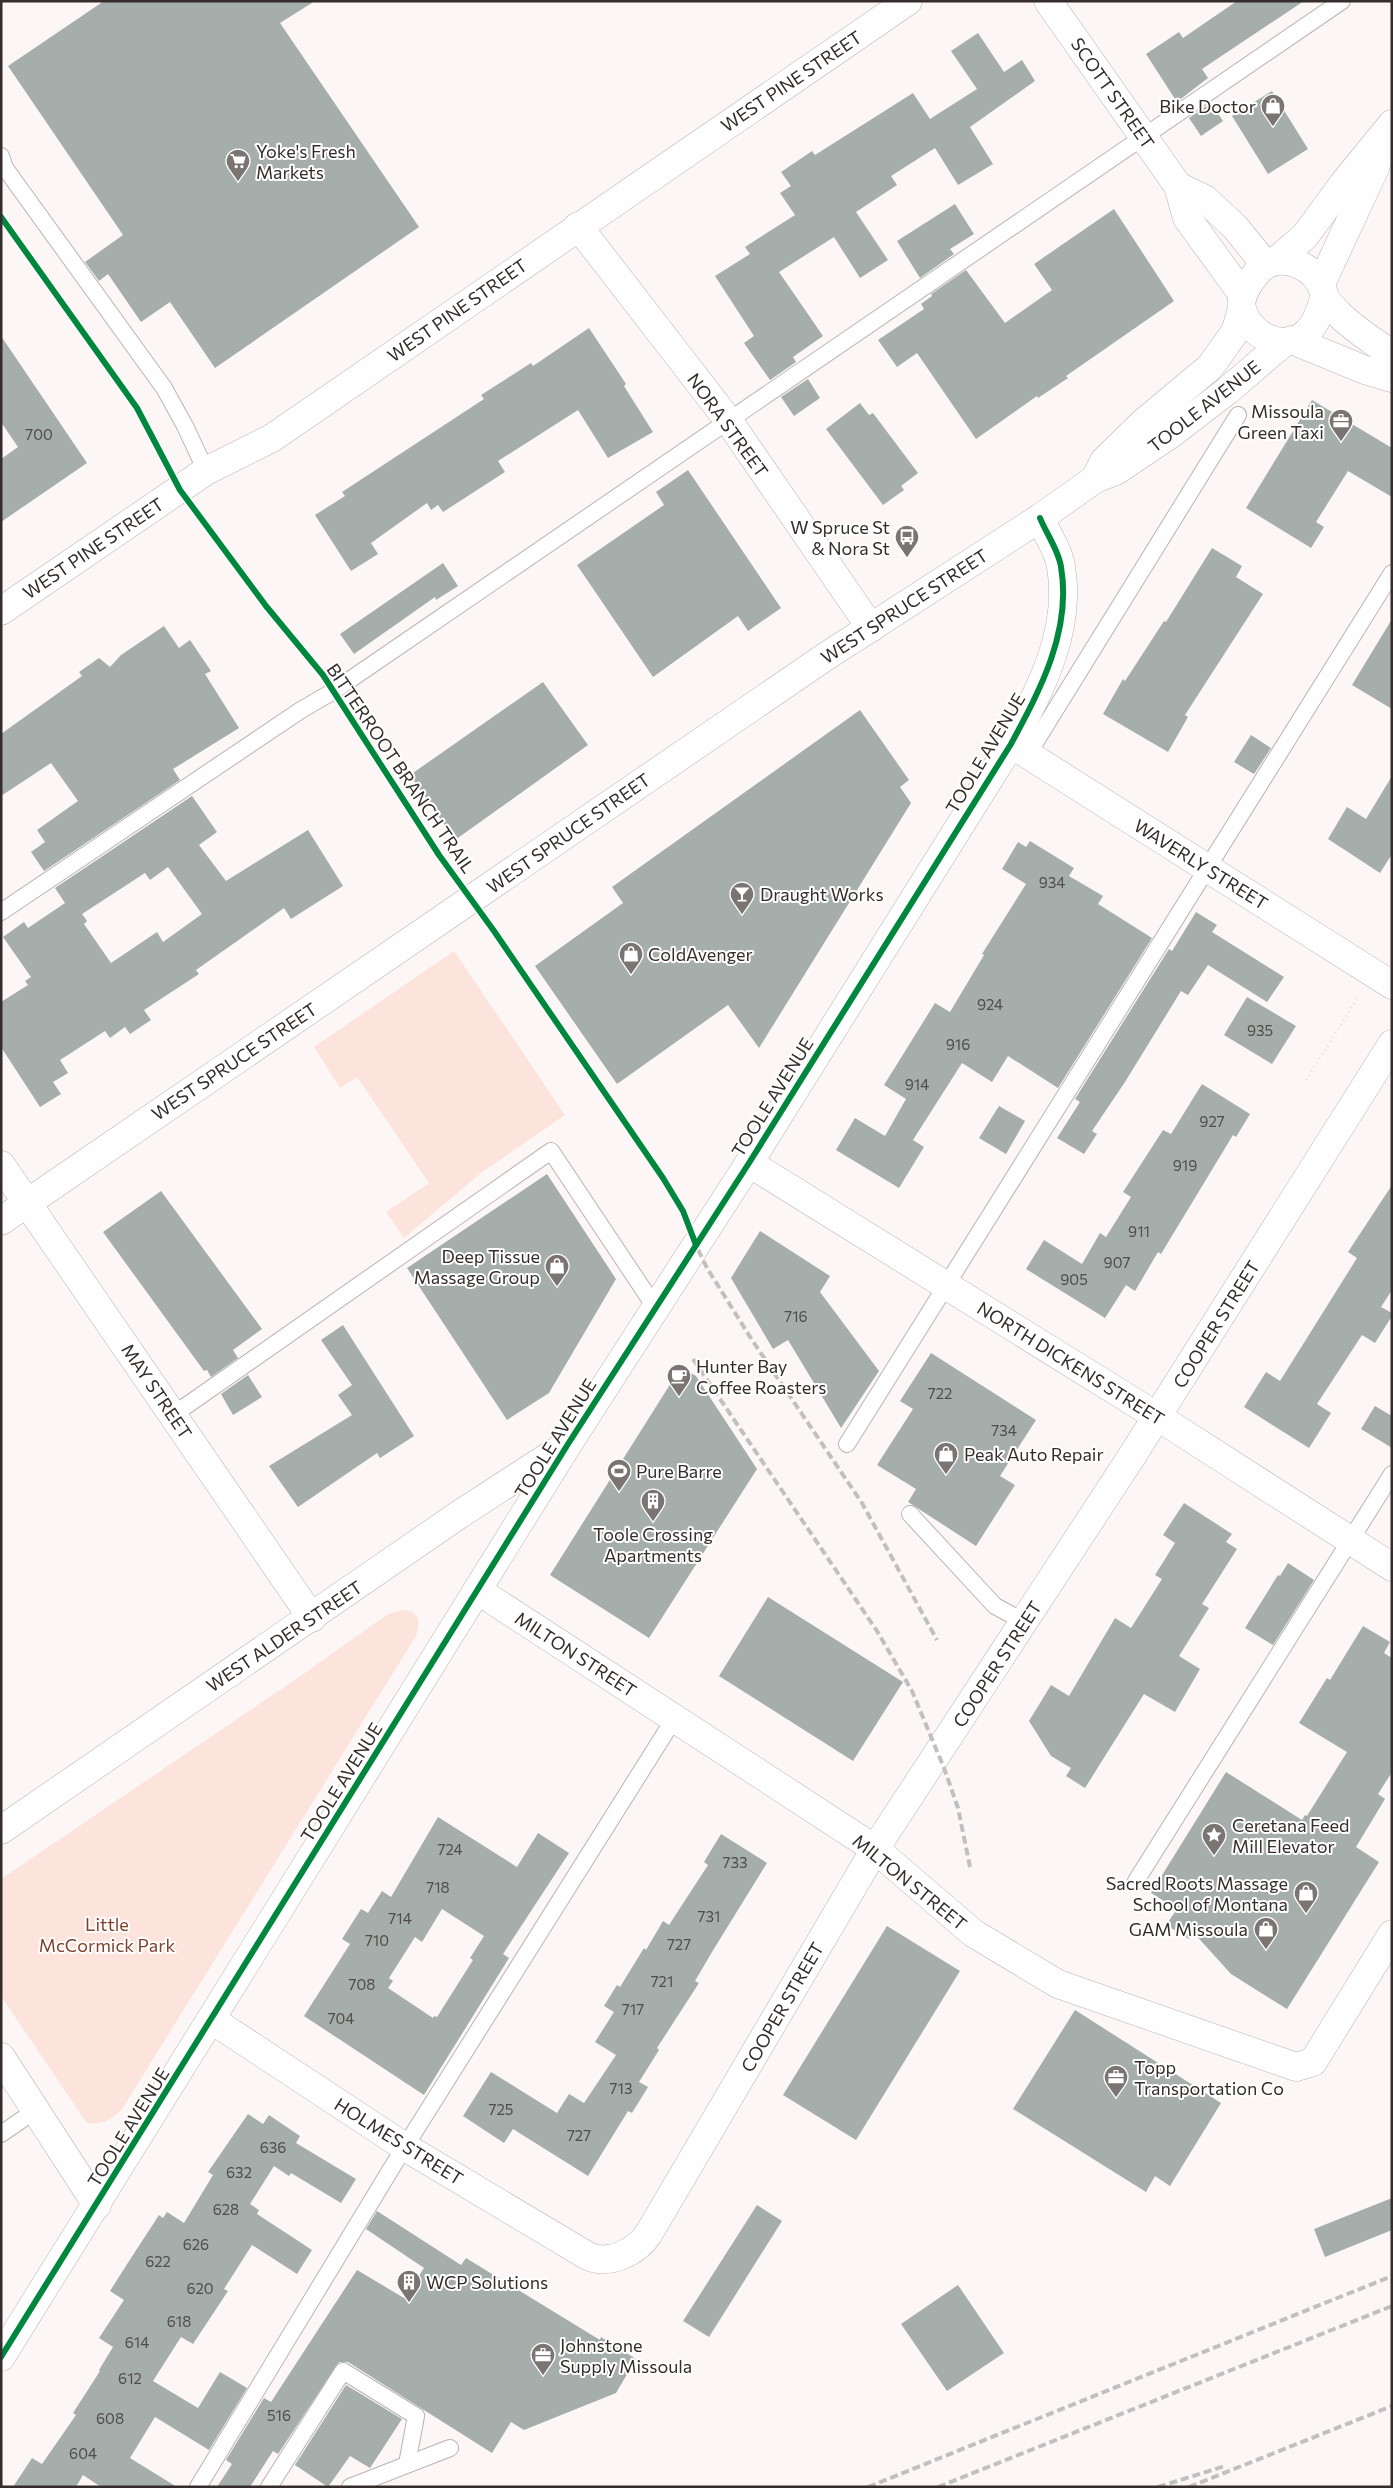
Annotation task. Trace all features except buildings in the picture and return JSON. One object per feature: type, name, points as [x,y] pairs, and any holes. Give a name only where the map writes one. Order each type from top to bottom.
[{"type":"street","name":"WEST PINE STREET","points":[[1,611],[206,471],[272,438],[908,1]]},
{"type":"street","name":"SCOTT STREET","points":[[1048,1],[1178,186]]},
{"type":"street","points":[[1242,303],[1254,275],[1292,249],[1305,236],[1343,184],[1389,129]]},
{"type":"street","points":[[1288,342],[1305,334],[1316,320],[1323,291],[1375,168],[1389,129]]},
{"type":"street","points":[[1178,186],[1205,199],[1271,262],[1302,267],[1323,291],[1339,314],[1392,355]]},
{"type":"street","points":[[1178,186],[1187,218],[1242,303],[1255,331],[1266,338],[1288,342],[1392,378]]},
{"type":"street","name":"NORA STREET","points":[[578,226],[728,420],[871,628]]},
{"type":"street","name":"TOOLE AVENUE","points":[[1095,479],[1104,461],[1143,423],[1210,367],[1235,332],[1242,303]]},
{"type":"street","name":"TOOLE AVENUE","points":[[1,2357],[568,1444],[655,1307],[1019,749],[1063,620],[1061,566],[1040,518],[1095,479],[1116,471],[1172,434],[1288,342]]},
{"type":"street","name":"WEST SPRUCE STREET","points":[[1,1221],[658,770],[1040,518]]},
{"type":"street","name":"WAVERLY STREET","points":[[1019,749],[1392,985]]},
{"type":"street","name":"COOPER STREET","points":[[590,2258],[616,2257],[632,2250],[646,2238],[875,1849],[1158,1417],[1392,1044]]},
{"type":"street","name":"NORTH DICKENS STREET","points":[[749,1163],[1158,1417],[1392,1567]]},
{"type":"street","name":"MAY STREET","points":[[1,1165],[312,1618]]},
{"type":"street","name":"WEST ALDER STREET","points":[[1,1830],[312,1618],[460,1514],[568,1444]]},
{"type":"street","name":"MILTON STREET","points":[[477,1590],[875,1849],[973,1933],[1058,1984],[1296,2067],[1313,2062],[1392,1934]]},
{"type":"street","name":"HOLMES STREET","points":[[212,2020],[405,2147],[590,2258]]},
{"type":"street","points":[[1,2057],[97,2205]]},
{"type":"lane","points":[[1,912],[301,710],[332,692],[1342,1]]},
{"type":"lane","points":[[1,156],[4,168],[164,388],[185,426],[206,471]]},
{"type":"lane","points":[[1019,749],[1238,415]]},
{"type":"lane","points":[[847,1444],[1392,573]]},
{"type":"lane","points":[[173,1415],[551,1152],[655,1307]]},
{"type":"lane","points":[[1136,1881],[1392,1474]]},
{"type":"lane","points":[[910,1514],[995,1606],[1025,1622]]},
{"type":"lane","points":[[198,2487],[405,2147],[674,1719]]},
{"type":"lane","points":[[1,2134],[36,2110]]},
{"type":"lane","points":[[269,2487],[343,2371],[416,2416],[407,2464]]},
{"type":"lane","points":[[350,2487],[450,2448]]},
{"type":"path","points":[[1306,1080],[1358,1000],[1350,994]]},
{"type":"green space","points":[[454,951],[565,1115],[481,1173],[404,1238],[386,1212],[429,1183],[357,1077],[340,1088],[314,1047]]},
{"type":"green space","name":"Little McCormick Park","points":[[403,1610],[412,1612],[417,1618],[416,1636],[122,2109],[101,2123],[86,2122],[1,1996],[1,1879],[302,1675],[388,1614]]},
{"type":"railway","points":[[666,1186],[683,1211],[689,1231],[707,1268],[752,1340],[862,1503],[937,1640]]},
{"type":"railway","points":[[693,1359],[877,1631],[912,1691],[944,1768],[958,1808],[970,1867]]},
{"type":"railway","points":[[868,2487],[1392,2276]]},
{"type":"railway","points":[[938,2487],[1392,2306]]},
{"type":"railway","points":[[1189,2487],[1392,2406]]},
{"type":"railway","points":[[1158,2487],[1225,2466]]},
{"type":"cycle path","name":"BITTERROOT BRANCH TRAIL","points":[[1,217],[137,408],[180,490],[266,606],[323,675],[439,855],[494,931],[663,1178],[683,1211],[696,1245]]},
{"type":"cycle path","points":[[1,2357],[568,1444],[749,1163],[1011,744],[1033,703],[1051,659],[1058,637],[1062,614],[1063,591],[1060,561],[1040,518]]},
{"type":"place","name":"Bike Doctor","points":[[1273,127]]},
{"type":"place","name":"Yoke's Fresh Markets","points":[[238,182]]},
{"type":"place","name":"Missoula Green Taxi","points":[[1341,442]]},
{"type":"place","name":"W Spruce St & Nora St","points":[[907,558]]},
{"type":"place","name":"Draught Works","points":[[742,915]]},
{"type":"place","name":"ColdAvenger","points":[[631,975]]},
{"type":"place","name":"Deep Tissue Massage Group","points":[[557,1287]]},
{"type":"place","name":"Hunter Bay Coffee Roasters","points":[[679,1397]]},
{"type":"place","name":"Peak Auto Repair","points":[[946,1475]]},
{"type":"place","name":"Pure Barre","points":[[619,1492]]},
{"type":"place","name":"Toole Crossing Apartments","points":[[653,1522]]},
{"type":"place","name":"Ceretana Feed Mill Elevator","points":[[1214,1856]]},
{"type":"place","name":"Sacred Roots Massage School of Montana","points":[[1306,1914]]},
{"type":"place","name":"GAM Missoula","points":[[1266,1950]]},
{"type":"place","name":"Topp Transportation Co","points":[[1116,2098]]},
{"type":"place","name":"WCP Solutions","points":[[409,2303]]},
{"type":"place","name":"Johnstone Supply Missoula","points":[[543,2376]]}]
